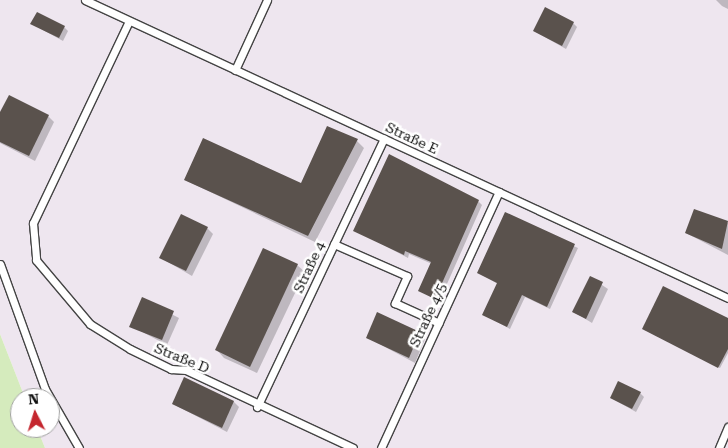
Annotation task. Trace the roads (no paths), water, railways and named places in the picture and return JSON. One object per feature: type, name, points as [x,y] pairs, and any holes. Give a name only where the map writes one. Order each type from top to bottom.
[{"type":"lane","name":"Straße E","points":[[85,0],[728,298]]},
{"type":"lane","points":[[235,70],[267,0]]},
{"type":"lane","name":"Straße D","points":[[129,21],[33,223],[33,250],[58,290],[90,324],[130,349],[171,369],[186,370],[258,407],[353,448]]},
{"type":"lane","name":"Straße 4","points":[[258,407],[384,138]]},
{"type":"lane","name":"Straße 4/5","points":[[381,448],[499,192]]},
{"type":"lane","points":[[334,244],[407,276],[395,303],[438,322]]},
{"type":"lane","points":[[0,264],[44,389],[80,448]]},
{"type":"lane","points":[[719,448],[728,427]]}]
